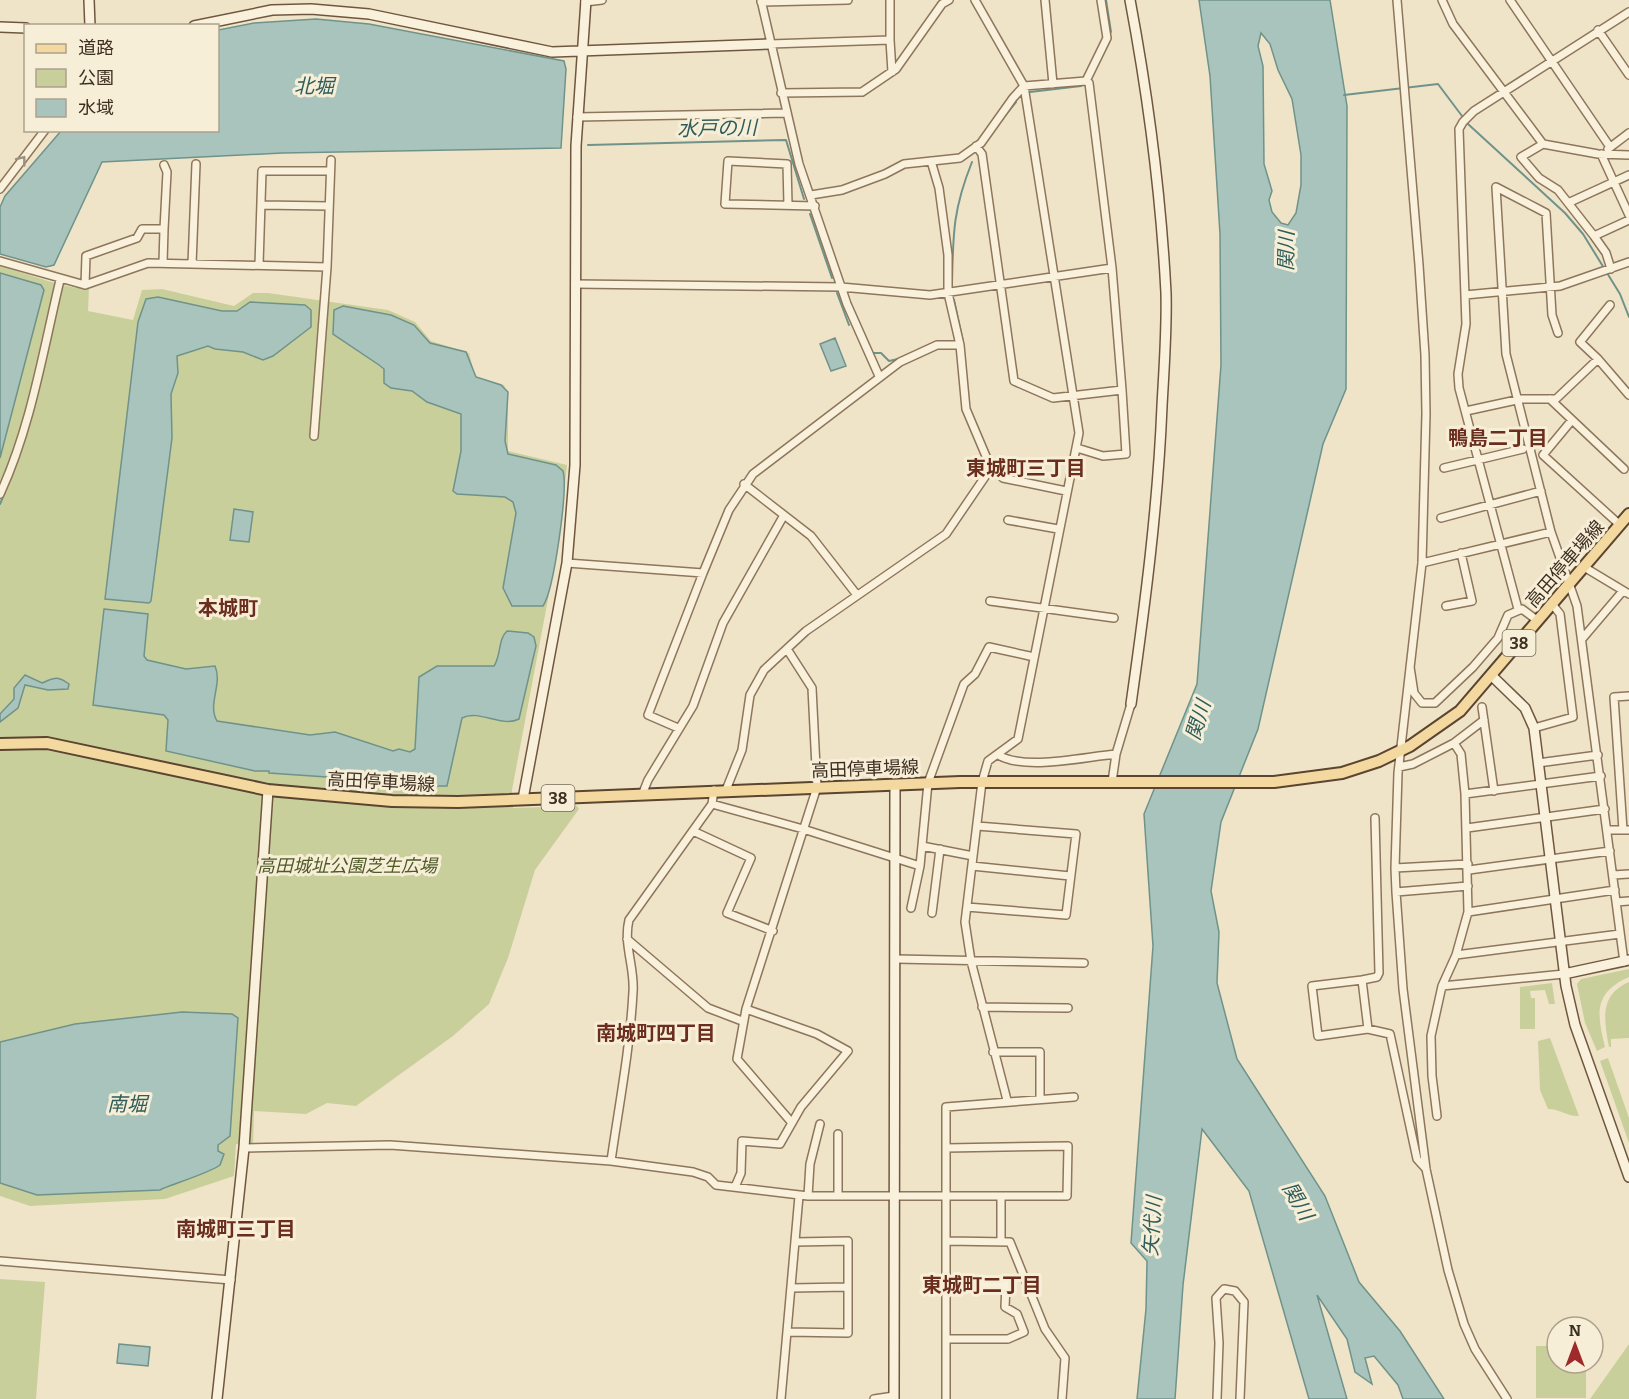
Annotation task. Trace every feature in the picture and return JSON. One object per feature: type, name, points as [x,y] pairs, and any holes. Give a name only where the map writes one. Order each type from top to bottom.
[{"type":"main road","name":"高田停車場線","points":[[0,744],[47,743],[268,790],[392,801],[523,799],[928,783],[1292,781],[1342,773],[1397,752],[1460,711],[1629,514]]},
{"type":"street","points":[[90,0],[90,24]]},
{"type":"street","points":[[523,799],[567,563],[575,465],[577,117],[581,52],[586,1],[602,0]]},
{"type":"street","points":[[848,0],[761,1],[799,164],[841,287],[879,376]]},
{"type":"street","points":[[890,0],[892,72]]},
{"type":"street","points":[[781,93],[862,92],[892,72],[942,4],[949,0]]},
{"type":"street","points":[[975,0],[1024,87],[1079,433],[1058,529],[1018,739],[988,761],[982,782],[965,922],[970,961],[1007,1100]]},
{"type":"street","points":[[1045,0],[1053,84]]},
{"type":"street","points":[[1086,81],[1107,38],[1101,0]]},
{"type":"street","points":[[1116,782],[1116,754],[1131,704],[1157,498],[1165,363],[1166,293],[1155,172],[1142,68],[1130,0]]},
{"type":"street","points":[[1397,0],[1425,355],[1425,482],[1422,563],[1397,752],[1399,767],[1395,868],[1403,989],[1426,1169],[1449,1270],[1464,1324],[1475,1349],[1507,1399]]},
{"type":"street","points":[[1442,0],[1453,24],[1543,144]]},
{"type":"street","points":[[1510,0],[1610,147]]},
{"type":"street","points":[[204,24],[272,10],[311,9],[369,14],[552,52],[890,40]]},
{"type":"street","points":[[1538,621],[1518,609],[1458,374],[1466,324],[1459,129],[1474,111],[1629,12]]},
{"type":"street","points":[[0,27],[24,28]]},
{"type":"street","points":[[1599,30],[1629,75]]},
{"type":"street","points":[[811,195],[842,190],[885,174],[904,164],[955,160],[976,146],[1024,87],[1086,81]]},
{"type":"street","points":[[1077,448],[1103,456],[1126,454],[1112,268],[1089,83],[1086,81]]},
{"type":"street","points":[[577,117],[786,113]]},
{"type":"street","points":[[0,189],[43,132]]},
{"type":"street","points":[[1601,154],[1629,133]]},
{"type":"street","points":[[1611,269],[1606,253],[1558,190],[1539,178],[1521,157],[1543,144],[1601,154],[1629,155]]},
{"type":"street","points":[[976,146],[982,154],[1014,381],[1053,398],[1122,390]]},
{"type":"street","points":[[1601,154],[1629,215]]},
{"type":"street","points":[[314,436],[327,267],[331,160]]},
{"type":"street","points":[[788,205],[787,164],[728,161],[725,204],[815,206]]},
{"type":"street","points":[[931,161],[939,188],[948,255],[948,294],[960,345],[966,409],[991,468],[1003,478],[1066,491]]},
{"type":"street","points":[[163,263],[167,172],[165,165]]},
{"type":"street","points":[[192,264],[196,165]]},
{"type":"street","points":[[259,266],[262,171],[330,171]]},
{"type":"street","points":[[1568,203],[1629,175]]},
{"type":"street","points":[[1442,986],[1564,974],[1626,961],[1620,934],[1577,606],[1567,584],[1551,532],[1506,354],[1496,187],[1546,213],[1549,286],[1552,315],[1558,333]]},
{"type":"street","points":[[261,205],[329,206]]},
{"type":"street","points":[[1594,236],[1629,220]]},
{"type":"street","points":[[85,285],[86,256],[137,238],[142,229],[164,229]]},
{"type":"street","points":[[0,261],[60,280],[85,285],[148,263],[327,267]]},
{"type":"street","points":[[1465,295],[1577,281],[1629,262]]},
{"type":"street","points":[[575,284],[841,287],[930,295],[1112,268]]},
{"type":"street","points":[[0,494],[26,420],[60,280]]},
{"type":"street","points":[[1610,305],[1580,342],[1629,395]]},
{"type":"street","points":[[678,728],[648,715],[729,510],[744,484],[753,474],[879,376],[937,345],[960,345]]},
{"type":"street","points":[[1466,411],[1518,400],[1556,399],[1598,359]]},
{"type":"street","points":[[1550,399],[1624,469]]},
{"type":"street","points":[[1572,420],[1543,455],[1620,525]]},
{"type":"street","points":[[1444,468],[1481,461],[1523,449]]},
{"type":"street","points":[[726,790],[742,750],[752,688],[764,670],[806,631],[946,534],[991,468]]},
{"type":"street","points":[[744,484],[811,536],[857,595]]},
{"type":"street","points":[[1441,518],[1540,491]]},
{"type":"street","points":[[642,795],[693,705],[723,623],[784,515]]},
{"type":"street","points":[[1008,520],[1058,529]]},
{"type":"street","points":[[1422,563],[1551,532]]},
{"type":"street","points":[[1446,606],[1472,601],[1461,553]]},
{"type":"street","points":[[567,563],[703,573]]},
{"type":"street","points":[[1582,639],[1626,593],[1584,567]]},
{"type":"street","points":[[990,601],[1114,618]]},
{"type":"street","points":[[1534,728],[1573,717],[1560,614],[1552,604]]},
{"type":"street","points":[[1408,665],[1412,669],[1414,693],[1419,701],[1427,704],[1435,703],[1473,667],[1502,633],[1508,615],[1518,609]]},
{"type":"street","points":[[911,908],[920,866],[928,783],[964,684],[975,674],[988,647],[1034,657]]},
{"type":"street","points":[[788,649],[812,688],[817,787],[773,931],[742,1021],[737,1059],[792,1123]]},
{"type":"street","points":[[1491,675],[1525,708],[1534,728],[1564,974],[1575,1025],[1629,1177]]},
{"type":"street","points":[[1608,830],[1626,830],[1614,696],[1629,696]]},
{"type":"street","points":[[1482,707],[1494,791]]},
{"type":"street","points":[[1399,767],[1413,764],[1454,743],[1484,720]]},
{"type":"street","points":[[1437,1116],[1431,1076],[1431,1036],[1442,986],[1456,955],[1468,912],[1469,867],[1465,794],[1461,754],[1454,743]]},
{"type":"street","points":[[998,754],[1010,761],[1041,762],[1116,754]]},
{"type":"street","points":[[1538,763],[1598,754]]},
{"type":"street","points":[[1465,794],[1540,786],[1601,776]]},
{"type":"street","points":[[874,1399],[894,1398],[895,785]]},
{"type":"street","points":[[218,1399],[244,1148],[268,790]]},
{"type":"street","points":[[611,1161],[632,1015],[633,987],[627,939],[629,920],[712,804],[714,790]]},
{"type":"street","points":[[712,804],[803,829],[920,866]]},
{"type":"street","points":[[1467,828],[1605,809]]},
{"type":"street","points":[[1376,818],[1379,973],[1377,977],[1362,980],[1311,986],[1318,1036],[1368,1029],[1390,1034],[1417,1159],[1426,1169]]},
{"type":"street","points":[[967,907],[1066,915],[1076,834],[977,826]]},
{"type":"street","points":[[693,831],[751,858],[727,913],[773,931]]},
{"type":"street","points":[[922,846],[973,856]]},
{"type":"street","points":[[932,913],[940,849]]},
{"type":"street","points":[[1395,868],[1469,867],[1610,851]]},
{"type":"street","points":[[972,866],[1070,876]]},
{"type":"street","points":[[1613,875],[1629,874]]},
{"type":"street","points":[[1396,892],[1468,886]]},
{"type":"street","points":[[1468,912],[1555,901],[1615,890]]},
{"type":"street","points":[[1616,902],[1629,901]]},
{"type":"street","points":[[1456,955],[1620,934]]},
{"type":"street","points":[[627,939],[708,1008],[742,1021]]},
{"type":"street","points":[[896,959],[1084,963]]},
{"type":"street","points":[[1362,980],[1368,1029]]},
{"type":"street","points":[[982,1007],[1068,1008]]},
{"type":"street","points":[[735,1187],[741,1173],[742,1141],[780,1144],[792,1123],[829,1072],[848,1051],[817,1034],[746,1009]]},
{"type":"street","points":[[993,1052],[1040,1052],[1040,1099]]},
{"type":"street","points":[[946,1399],[946,1107],[1007,1100],[1074,1097]]},
{"type":"street","points":[[808,1196],[810,1164],[820,1124]]},
{"type":"street","points":[[838,1134],[838,1196]]},
{"type":"street","points":[[244,1148],[390,1145],[611,1161],[693,1172],[708,1177],[717,1185],[799,1196],[1067,1196],[1068,1146],[946,1148]]},
{"type":"street","points":[[782,1399],[799,1196]]},
{"type":"street","points":[[1001,1196],[1001,1241]]},
{"type":"street","points":[[788,1332],[848,1333],[848,1241],[795,1242]]},
{"type":"street","points":[[947,1241],[1010,1242],[1045,1329],[1065,1358],[1062,1399]]},
{"type":"street","points":[[0,1261],[231,1280]]},
{"type":"street","points":[[947,1285],[1005,1285],[1005,1306],[1017,1314],[1024,1332],[1008,1340],[947,1339]]},
{"type":"street","points":[[791,1288],[848,1287]]},
{"type":"street","points":[[1217,1399],[1219,1343],[1216,1298],[1224,1289],[1235,1291],[1244,1302],[1240,1399]]},
{"type":"green space","name":"高田城址公園芝生広場","points":[[0,265],[59,284],[89,288],[88,311],[133,320],[142,290],[162,289],[234,306],[253,293],[268,293],[388,310],[415,322],[431,341],[469,353],[475,376],[504,385],[508,398],[508,451],[567,465],[559,541],[512,790],[513,808],[577,806],[579,809],[535,870],[508,958],[489,1004],[453,1036],[356,1106],[327,1103],[306,1114],[254,1111],[253,1144],[236,1144],[234,1176],[165,1199],[30,1206],[0,1196]]},
{"type":"green space","points":[[1629,969],[1629,977],[1617,983],[1603,997],[1600,1006],[1600,1024],[1605,1047],[1597,1051],[1585,1023],[1577,984],[1581,979]]},
{"type":"green space","points":[[1629,982],[1629,1038],[1611,1039],[1611,1047],[1609,1047],[1605,1018],[1608,1001],[1619,987]]},
{"type":"green space","points":[[1552,983],[1555,1004],[1549,1004],[1545,990],[1530,991],[1531,998],[1535,998],[1535,1029],[1520,1029],[1520,987]]},
{"type":"green space","points":[[1550,1038],[1579,1116],[1548,1109],[1540,1090],[1538,1041]]},
{"type":"green space","points":[[1608,1058],[1629,1118],[1629,1143],[1600,1061]]},
{"type":"green space","points":[[0,1279],[45,1282],[36,1399],[0,1399]]},
{"type":"green space","points":[[1629,1344],[1629,1399],[1590,1399]]},
{"type":"green space","points":[[1536,1346],[1545,1346],[1545,1375],[1586,1375],[1586,1398],[1536,1398]]},
{"type":"water","points":[[1199,0],[1330,0],[1347,106],[1346,389],[1323,444],[1258,729],[1221,822],[1211,891],[1219,932],[1217,983],[1237,1059],[1325,1196],[1359,1282],[1400,1331],[1444,1399],[1403,1399],[1398,1385],[1374,1356],[1365,1358],[1372,1384],[1355,1372],[1347,1339],[1317,1295],[1347,1399],[1309,1399],[1249,1191],[1202,1129],[1183,1285],[1175,1399],[1137,1399],[1146,1309],[1147,1261],[1131,1243],[1153,946],[1144,814],[1197,684],[1221,365],[1220,234],[1210,76]],"holes":[[[1261,33],[1270,44],[1278,70],[1292,99],[1301,155],[1301,185],[1296,213],[1288,225],[1281,223],[1272,212],[1269,200],[1272,191],[1264,164],[1263,66],[1258,46]]]},
{"type":"water","name":"北堀","points":[[316,19],[369,24],[564,61],[566,69],[561,148],[282,153],[102,162],[54,265],[46,267],[0,254],[0,207],[5,196],[60,132],[219,132],[219,30],[254,23]]},
{"type":"water","points":[[0,273],[41,285],[44,290],[0,458]]},
{"type":"water","points":[[158,297],[222,311],[237,311],[250,302],[305,305],[311,310],[311,327],[273,356],[263,360],[243,352],[208,346],[177,356],[178,373],[171,394],[172,438],[151,601],[149,603],[105,599],[138,322],[146,299]]},
{"type":"water","points":[[343,306],[391,315],[414,325],[430,343],[466,352],[476,377],[501,385],[508,392],[505,441],[508,454],[556,465],[563,471],[564,498],[559,540],[551,581],[543,606],[512,606],[503,588],[516,513],[513,502],[505,497],[457,494],[453,491],[461,451],[461,414],[427,402],[412,391],[391,388],[384,383],[384,369],[333,334],[334,310]]},
{"type":"water","points":[[835,338],[846,366],[831,371],[820,344]]},
{"type":"water","points":[[234,509],[253,512],[249,542],[230,540]]},
{"type":"water","points":[[104,609],[148,614],[144,656],[147,660],[186,669],[215,666],[217,680],[214,714],[217,721],[310,735],[335,732],[393,751],[399,749],[410,752],[415,749],[419,677],[437,666],[494,666],[502,638],[507,631],[528,633],[534,637],[536,646],[519,719],[505,721],[476,716],[462,718],[447,786],[375,786],[370,780],[269,773],[269,771],[255,771],[166,751],[168,720],[164,715],[93,705]]},
{"type":"water","points":[[25,675],[42,683],[58,678],[69,684],[68,689],[48,690],[25,685],[18,708],[0,722],[0,714],[14,699],[14,688]]},
{"type":"water","name":"南堀","points":[[182,1012],[232,1014],[238,1018],[230,1136],[218,1145],[218,1151],[224,1154],[220,1165],[160,1190],[37,1195],[0,1183],[0,1042],[75,1024]]},
{"type":"water","points":[[119,1344],[150,1347],[148,1366],[117,1363]]},
{"type":"waterway","name":"水戸の川","points":[[1106,0],[1111,32]]},
{"type":"waterway","points":[[1344,95],[1438,84],[1468,124],[1565,213],[1583,234],[1620,294],[1629,317]]},
{"type":"waterway","name":"水戸の川","points":[[1030,92],[1081,86]]},
{"type":"waterway","name":"水戸の川","points":[[998,124],[1016,102]]},
{"type":"waterway","name":"水戸の川","points":[[588,145],[786,140],[804,199]]},
{"type":"waterway","name":"水戸の川","points":[[952,284],[955,222],[961,194],[972,162]]},
{"type":"waterway","name":"水戸の川","points":[[810,214],[832,278]]},
{"type":"waterway","name":"水戸の川","points":[[837,293],[849,325]]},
{"type":"waterway","name":"水戸の川","points":[[954,300],[963,342]]},
{"type":"waterway","name":"水戸の川","points":[[872,353],[881,353],[889,361],[898,359]]},
{"type":"waterway","points":[[0,504],[5,492]]},
{"type":"district","name":"鴨島二丁目","points":[[1498,438]]},
{"type":"district","name":"東城町三丁目","points":[[1026,468]]},
{"type":"district","name":"本城町","points":[[228,608]]},
{"type":"district","name":"南城町四丁目","points":[[656,1033]]},
{"type":"district","name":"南城町三丁目","points":[[236,1229]]},
{"type":"district","name":"東城町二丁目","points":[[982,1285]]},
{"type":"water label","name":"関川","points":[[1286,251]]},
{"type":"water label","name":"関川","points":[[1198,720]]},
{"type":"water label","name":"関川","points":[[1298,1201]]},
{"type":"water label","name":"矢代川","points":[[1152,1226]]}]
